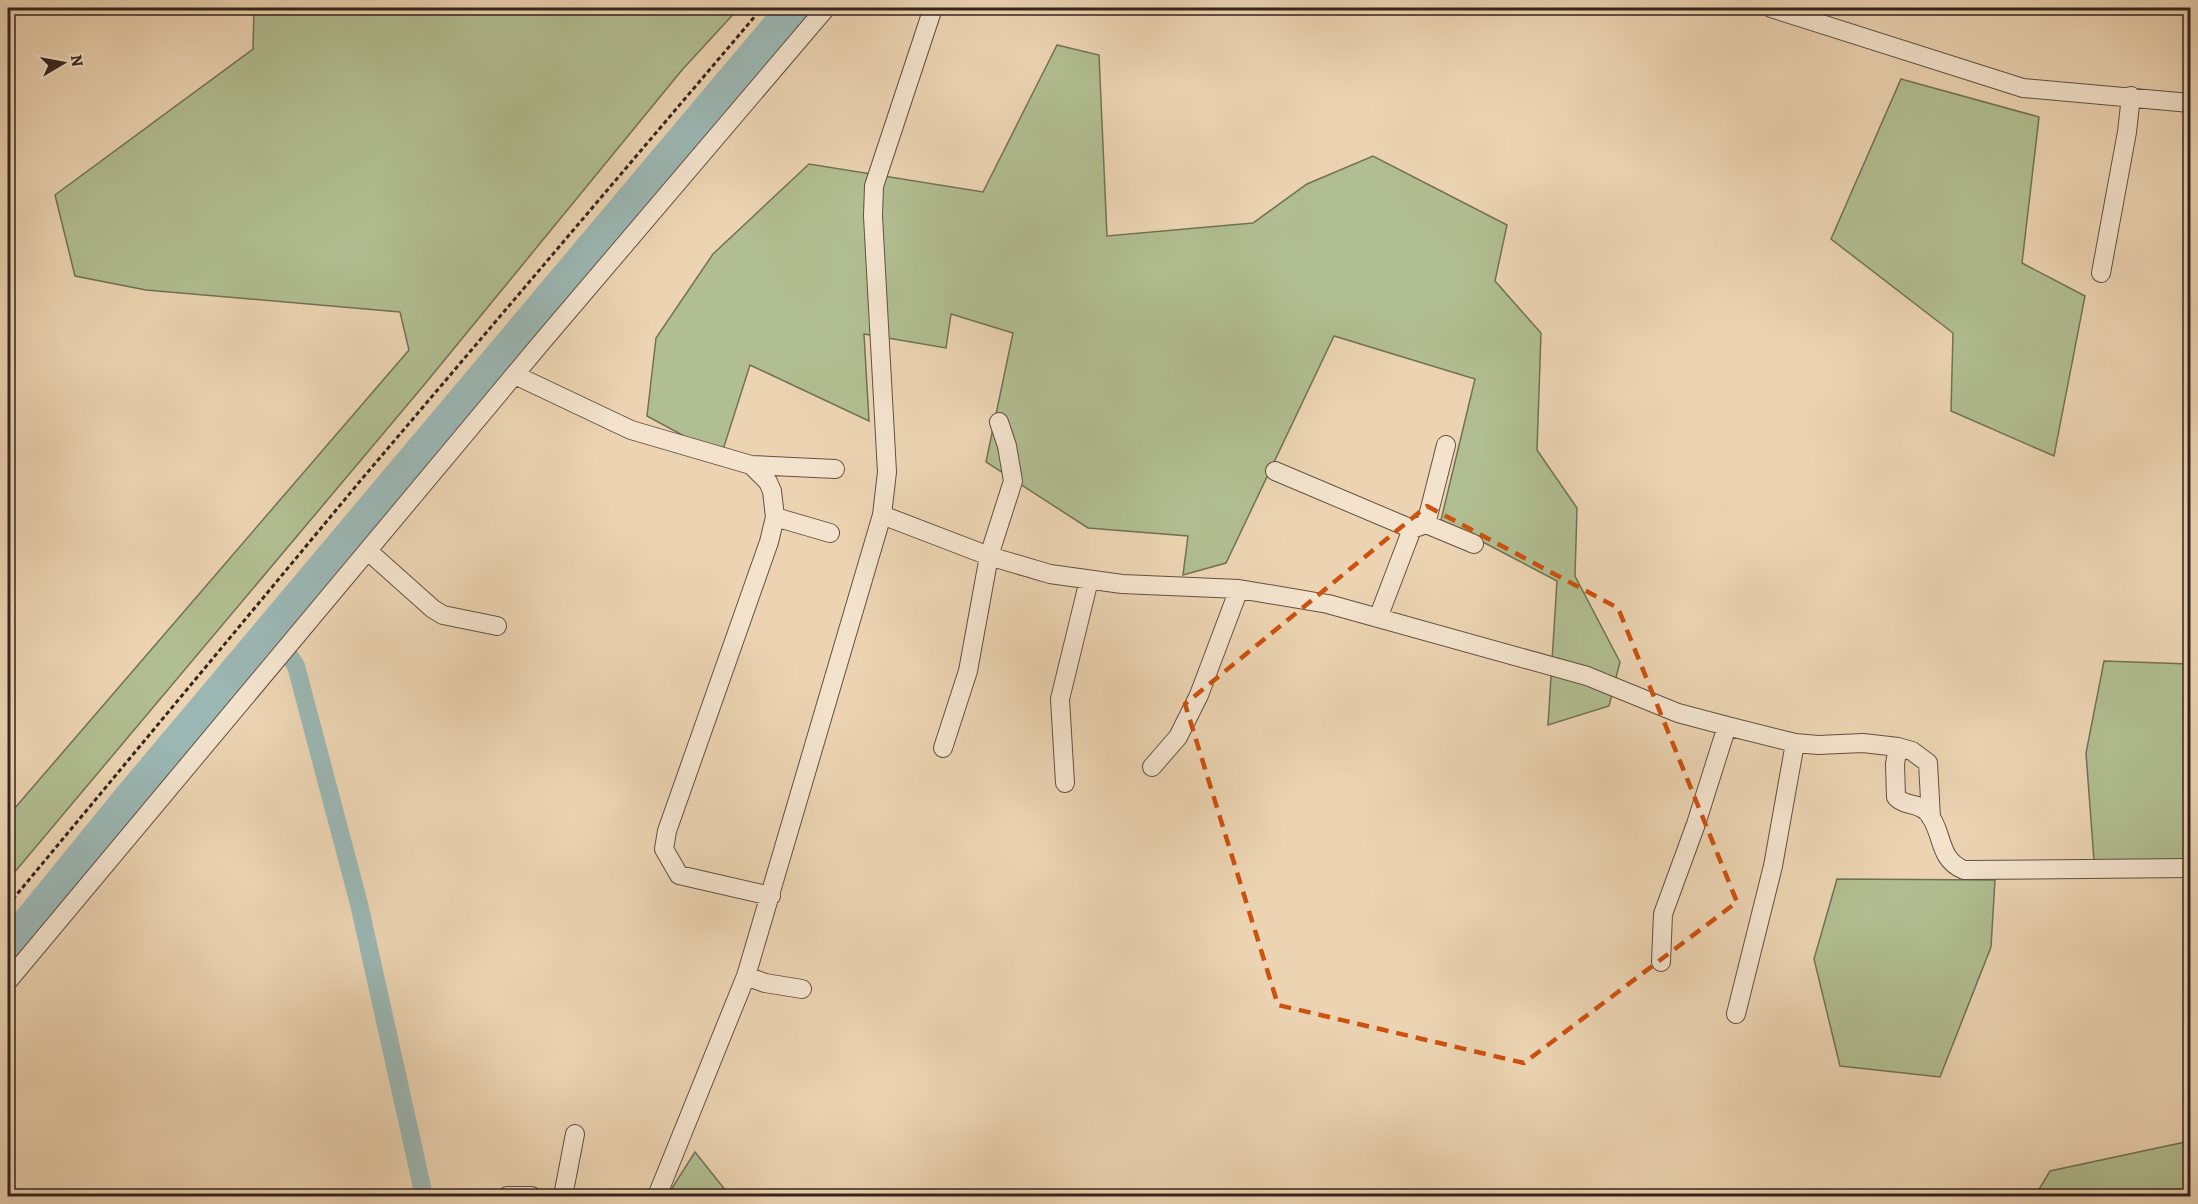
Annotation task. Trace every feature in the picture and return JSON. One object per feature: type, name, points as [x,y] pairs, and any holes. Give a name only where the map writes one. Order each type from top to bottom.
[{"type":"street","points":[[8,981],[515,375],[826,8]]},
{"type":"street","points":[[1772,8],[2023,88],[2190,103]]},
{"type":"street","points":[[657,1197],[746,976],[882,515],[887,472],[874,239],[874,186],[930,9]]},
{"type":"street","points":[[2101,273],[2127,132],[2131,96]]},
{"type":"street","points":[[515,375],[631,430],[751,465],[835,469]]},
{"type":"street","points":[[943,748],[968,671],[988,556],[1012,480],[1007,446],[999,422]]},
{"type":"street","points":[[1378,618],[1419,526],[1446,446]]},
{"type":"street","points":[[751,465],[768,482],[775,517],[769,542],[667,831],[664,849],[679,875],[771,896]]},
{"type":"street","points":[[1275,471],[1419,526],[1474,544]]},
{"type":"street","points":[[882,515],[988,556],[1050,574],[1089,580],[1183,588],[1239,589],[1328,604],[1587,676],[1678,712],[1727,726],[1795,743],[1818,745],[1863,743],[1912,751],[1928,763],[1931,818],[1945,855],[1956,867],[1964,870],[2190,868]]},
{"type":"street","points":[[775,517],[830,533]]},
{"type":"street","points":[[368,551],[433,609],[443,615],[497,626]]},
{"type":"street","points":[[1065,783],[1060,699],[1089,580]]},
{"type":"street","points":[[1152,767],[1178,737],[1199,696],[1239,589]]},
{"type":"street","points":[[1661,962],[1662,914],[1696,824],[1727,726]]},
{"type":"street","points":[[1736,1014],[1773,866],[1795,743]]},
{"type":"street","points":[[1898,747],[1894,774],[1896,797],[1901,803],[1921,807],[1931,818]]},
{"type":"street","points":[[746,976],[765,983],[802,988]]},
{"type":"street","points":[[563,1197],[575,1134]]},
{"type":"street","points":[[507,1196],[532,1197]]},
{"type":"path","points":[[8,905],[361,480],[762,8]]},
{"type":"highlighted area","points":[[1427,506],[1618,608],[1737,902],[1524,1063],[1278,1005],[1185,704]]},
{"type":"green space","points":[[254,8],[739,8],[682,70],[424,385],[8,880],[8,816],[409,350],[400,312],[146,290],[75,276],[55,195],[253,49]]},
{"type":"green space","points":[[1057,45],[1099,55],[1107,236],[1253,223],[1307,184],[1373,156],[1507,225],[1495,281],[1541,333],[1537,450],[1577,508],[1575,576],[1620,662],[1609,706],[1548,725],[1557,581],[1441,520],[1475,379],[1334,336],[1226,563],[1183,575],[1188,536],[1088,528],[986,462],[1013,333],[951,314],[946,348],[864,334],[869,421],[750,365],[721,456],[647,416],[656,338],[713,254],[809,164],[983,192]]},
{"type":"green space","points":[[1901,79],[2039,117],[2022,263],[2085,296],[2054,456],[1951,411],[1953,333],[1831,239]]},
{"type":"green space","points":[[2104,661],[2190,664],[2190,874],[2095,874],[2086,753]]},
{"type":"green space","points":[[1837,879],[1995,880],[1991,947],[1940,1077],[1840,1066],[1814,959]]},
{"type":"green space","points":[[2190,1141],[2190,1196],[2035,1196],[2050,1171]]},
{"type":"green space","points":[[695,1152],[730,1196],[667,1196]]},
{"type":"waterway","points":[[8,947],[130,797],[793,8]]},
{"type":"waterway","points":[[271,628],[296,666],[359,904],[424,1196]]}]
